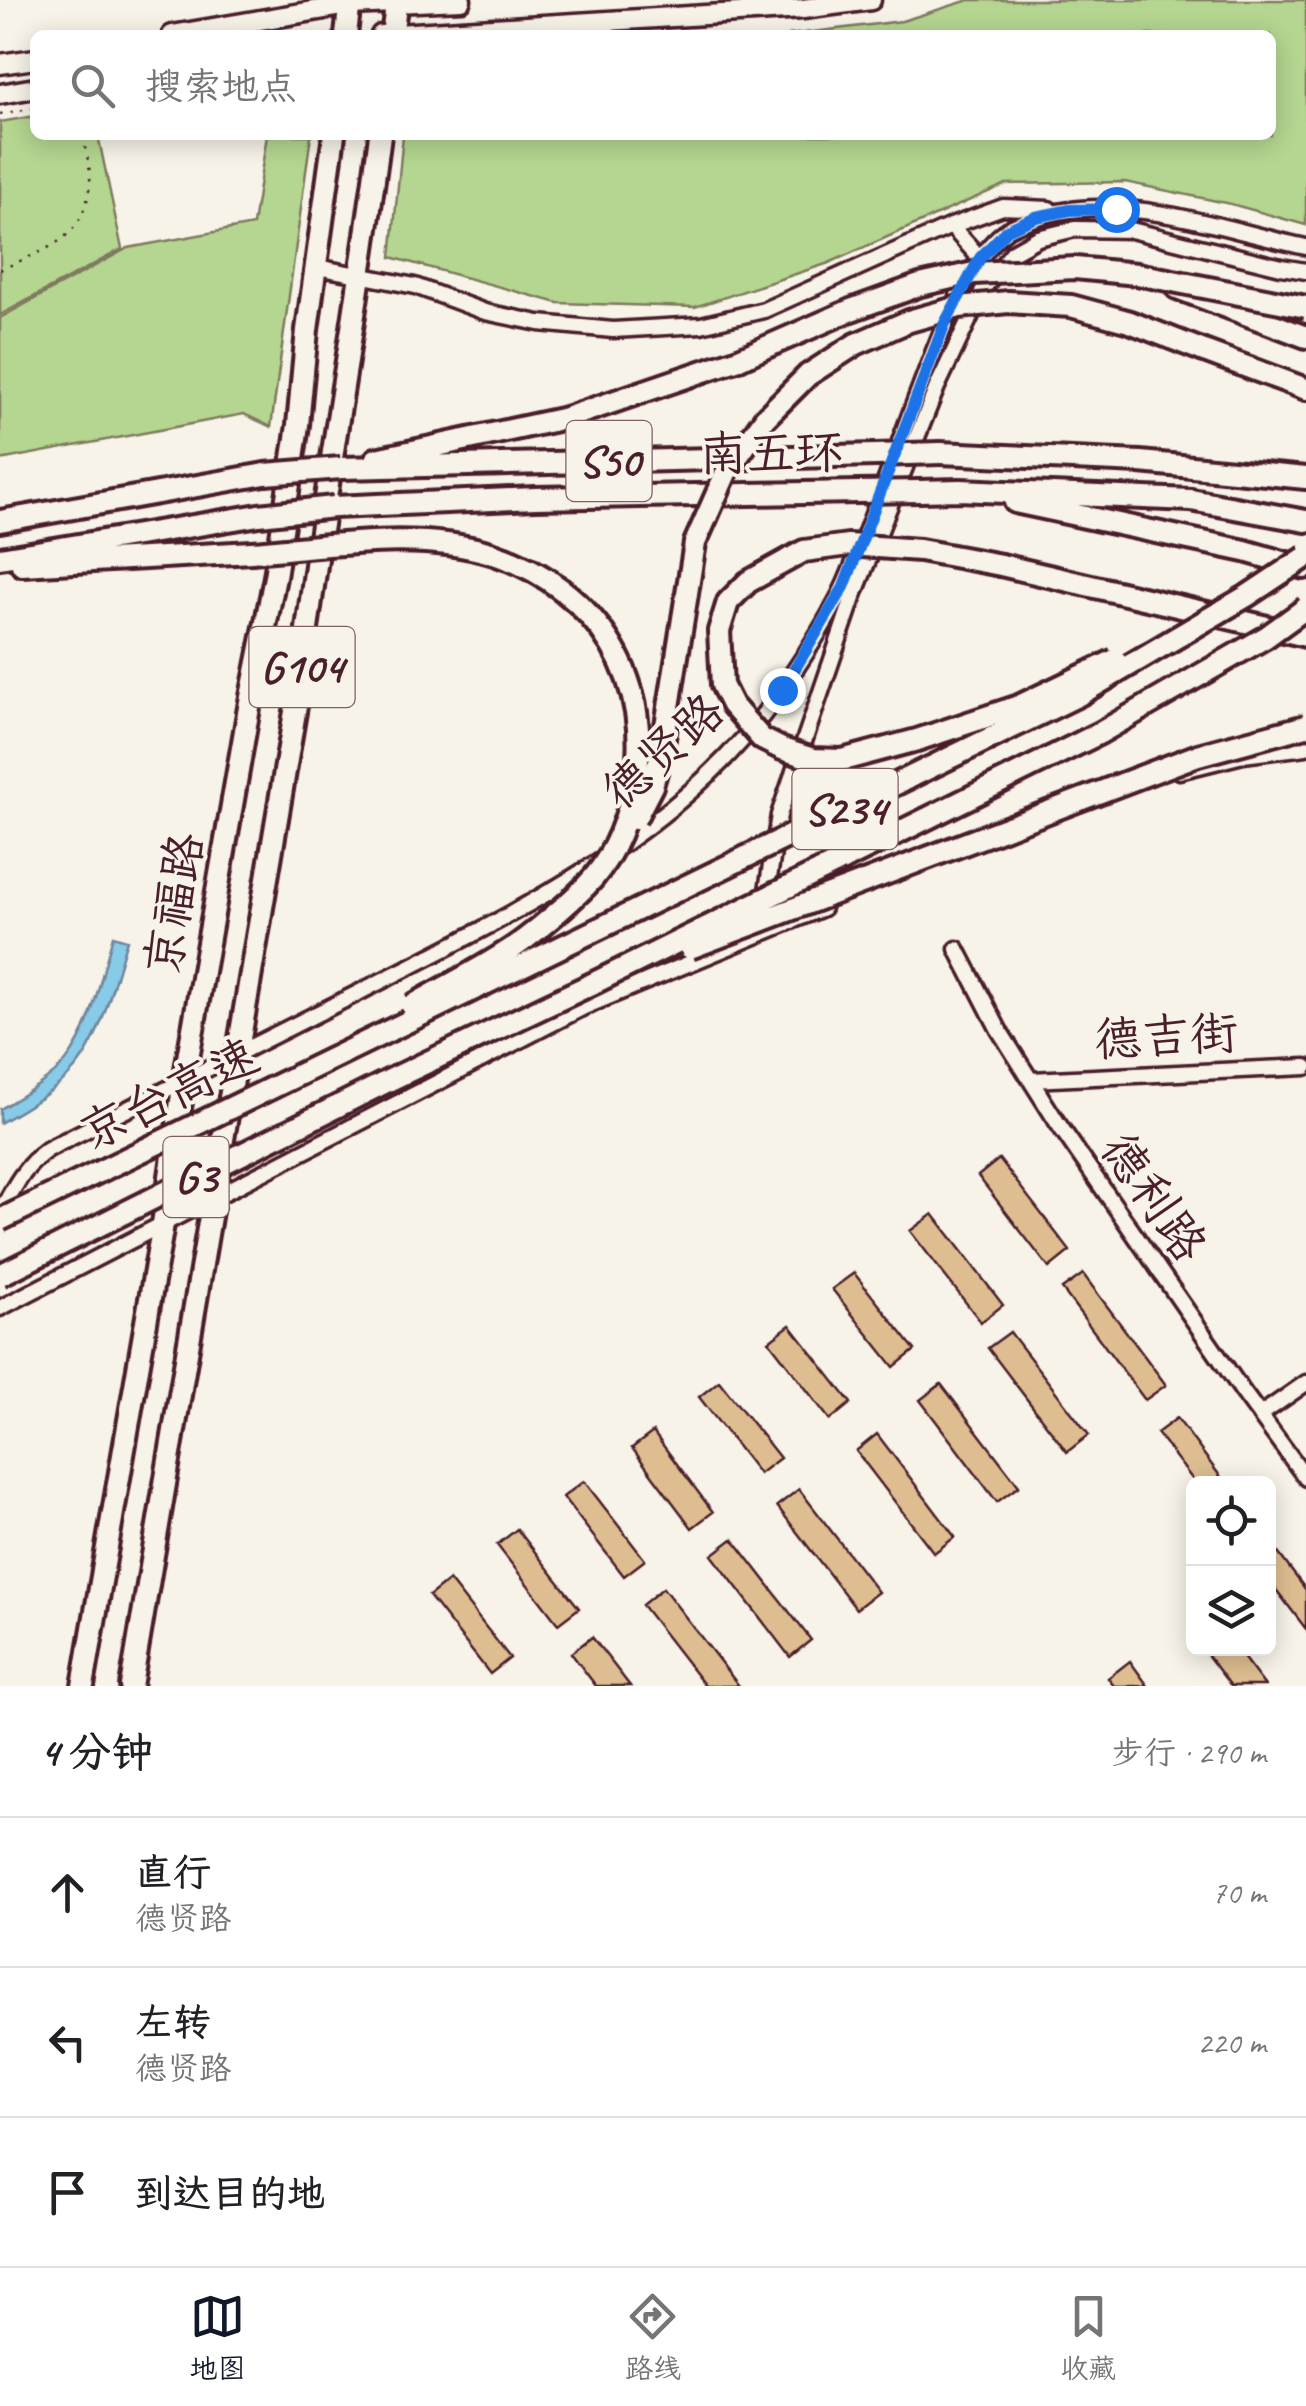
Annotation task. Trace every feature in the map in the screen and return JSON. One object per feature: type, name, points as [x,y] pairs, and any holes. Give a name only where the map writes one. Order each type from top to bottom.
[{"type":"highway","points":[[393,30],[397,1]]},
{"type":"highway","points":[[347,30],[350,2]]},
{"type":"highway","name":"京福路","points":[[83,1686],[246,721],[275,578],[333,140]]},
{"type":"highway","name":"京福路","points":[[131,1686],[300,682],[379,140]]},
{"type":"highway","points":[[341,468],[390,454],[566,418],[739,358],[920,285],[974,273],[1075,268],[1146,276],[1306,307]]},
{"type":"highway","points":[[1146,276],[1306,337]]},
{"type":"highway","points":[[271,1088],[517,945],[588,884],[637,816],[652,786],[662,751],[695,543],[726,474],[764,418],[808,375],[856,344],[909,321],[959,307],[1008,302],[1071,306],[1130,322],[1306,389]]},
{"type":"highway","name":"南五环","points":[[0,520],[266,474],[341,468],[940,453],[1140,462],[1306,478]]},
{"type":"highway","points":[[960,490],[1246,551],[1306,568]]},
{"type":"highway","name":"南五环","points":[[0,558],[259,515],[334,507],[536,498],[960,490],[1190,500],[1306,521]]},
{"type":"highway","points":[[0,567],[403,541],[451,544],[522,565],[575,598],[596,620],[626,674],[637,711],[640,745],[629,810],[614,848]]},
{"type":"highway","points":[[1247,596],[1020,706],[842,760],[813,759],[762,739],[732,706],[722,685],[719,631],[728,602],[748,582],[804,552],[848,545],[920,550],[1001,565],[1306,636]]},
{"type":"highway","name":"S234","points":[[372,1039],[1079,694],[1306,557]]},
{"type":"highway","name":"S234","points":[[392,1079],[1100,733],[1266,636],[1306,608]]},
{"type":"highway","points":[[594,983],[1198,755],[1306,726]]},
{"type":"highway","name":"京台高速","points":[[0,1220],[372,1039]]},
{"type":"highway","name":"京台高速","points":[[0,1275],[392,1079]]},
{"type":"main road","points":[[199,30],[350,2],[460,0]]},
{"type":"main road","points":[[471,30],[802,9],[871,0]]},
{"type":"main road","points":[[0,64],[30,59]]},
{"type":"main road","points":[[0,94],[30,89]]},
{"type":"street","points":[[317,267],[414,286],[485,312],[539,323],[613,330],[701,325],[764,310],[951,226],[1003,207],[1070,210]]},
{"type":"street","name":"德贤路","points":[[0,1213],[19,1176],[48,1149],[469,936],[560,884],[648,826],[736,747],[782,690],[844,587],[945,323],[980,258],[1007,230],[1036,217],[1070,210],[1116,209],[1213,224],[1306,247]]},
{"type":"street","points":[[951,226],[980,258]]},
{"type":"street","name":"德贤路","points":[[760,934],[780,815],[853,598],[937,387],[986,286],[1013,252],[1038,238],[1075,230],[1131,230],[1306,271]]},
{"type":"street","points":[[0,1308],[584,1006],[946,857],[1177,772],[1243,755],[1306,747]]},
{"type":"street","name":"德利路","points":[[957,949],[999,1030],[1057,1122],[1306,1478]]},
{"type":"street","name":"德吉街","points":[[1030,1080],[1306,1066]]},
{"type":"street","points":[[1260,1415],[1306,1383]]},
{"type":"path","points":[[0,114],[30,109]]},
{"type":"path","points":[[0,270],[63,241],[82,216],[90,180],[84,140]]},
{"type":"green space","points":[[969,0],[1306,0],[1306,225],[1231,204],[1125,182],[1006,184],[829,263],[695,307],[558,303],[391,257],[403,140],[1276,140],[1276,30],[829,30],[902,21]]},
{"type":"green space","points":[[30,117],[30,140],[99,140],[122,249],[0,315],[0,122]]},
{"type":"green space","points":[[266,140],[310,140],[271,427],[244,414],[0,460],[0,318],[128,248],[253,225]]},
{"type":"water","points":[[113,936],[127,940],[105,1011],[81,1061],[36,1101],[0,1123],[0,1109],[51,1075],[75,1048],[95,1002]]},
{"type":"building","points":[[999,1159],[1070,1251],[1049,1268],[978,1176]]},
{"type":"building","points":[[933,1214],[1003,1305],[981,1322],[910,1231]]},
{"type":"building","points":[[854,1273],[915,1350],[894,1367],[832,1289]]},
{"type":"building","points":[[1083,1274],[1166,1385],[1145,1400],[1062,1289]]},
{"type":"building","points":[[790,1325],[851,1403],[830,1420],[769,1341]]},
{"type":"building","points":[[1010,1332],[1089,1435],[1067,1452],[988,1348]]},
{"type":"building","points":[[719,1381],[780,1458],[759,1474],[699,1397]]},
{"type":"building","points":[[941,1384],[1019,1486],[997,1502],[920,1400]]},
{"type":"building","points":[[1177,1418],[1220,1476],[1190,1476],[1157,1433]]},
{"type":"building","points":[[653,1432],[713,1512],[692,1528],[632,1448]]},
{"type":"building","points":[[877,1434],[955,1537],[934,1553],[856,1451]]},
{"type":"building","points":[[584,1481],[645,1560],[624,1576],[563,1497]]},
{"type":"building","points":[[799,1489],[878,1592],[856,1609],[777,1506]]},
{"type":"building","points":[[517,1529],[579,1608],[558,1624],[497,1545]]},
{"type":"building","points":[[733,1539],[811,1640],[790,1657],[712,1555]]},
{"type":"building","points":[[1276,1550],[1306,1590],[1306,1629],[1276,1590]]},
{"type":"building","points":[[449,1580],[510,1658],[490,1674],[429,1596]]},
{"type":"building","points":[[663,1588],[739,1686],[705,1686],[642,1605]]},
{"type":"building","points":[[592,1637],[630,1686],[596,1686],[571,1653]]},
{"type":"building","points":[[1208,1656],[1242,1656],[1265,1686],[1231,1686]]},
{"type":"building","points":[[1130,1661],[1148,1686],[1114,1686],[1108,1678]]},
{"type":"route","points":[[782,690],[844,587],[945,323],[980,258],[1007,230],[1036,217],[1070,210],[1116,209]]}]
